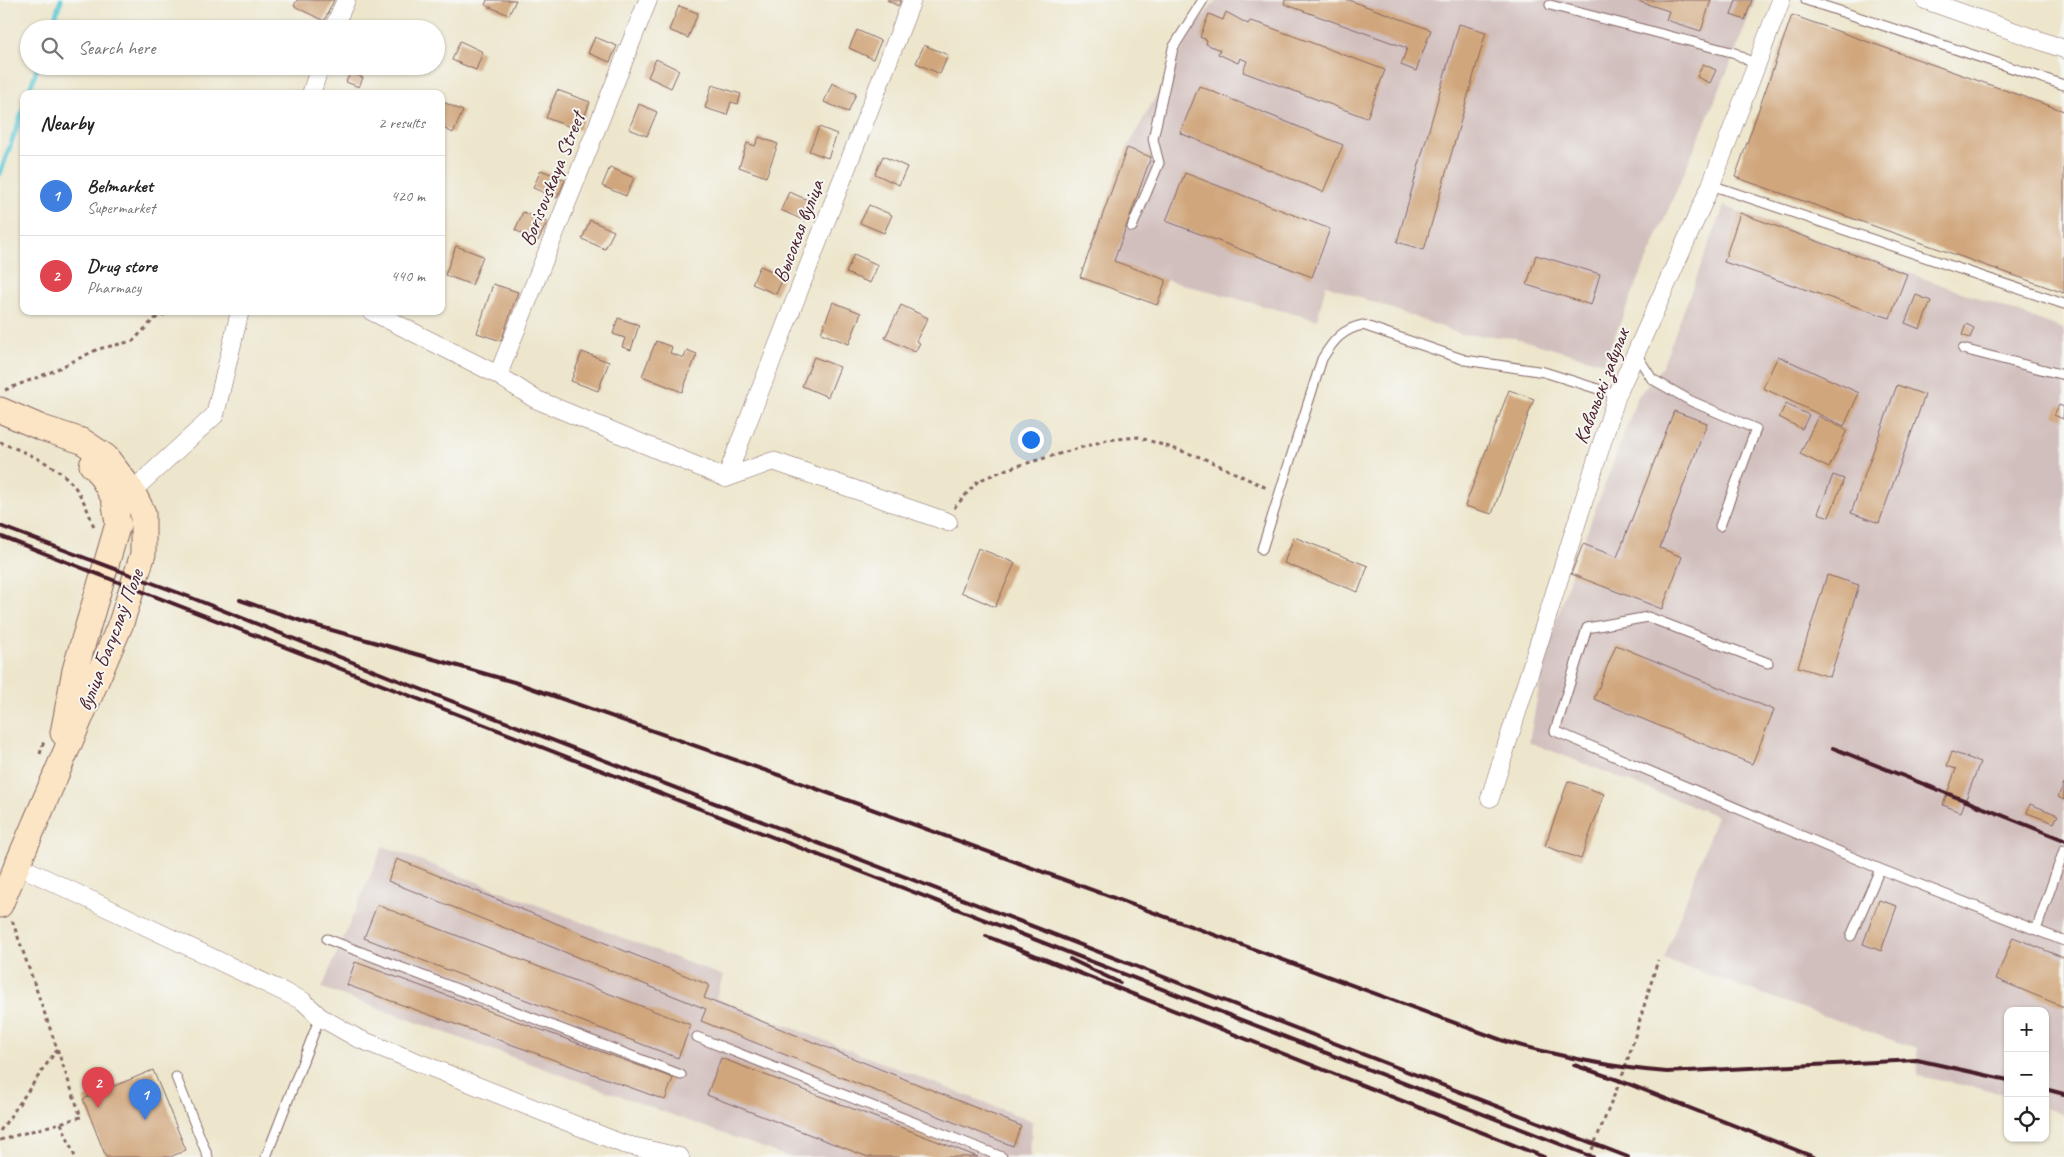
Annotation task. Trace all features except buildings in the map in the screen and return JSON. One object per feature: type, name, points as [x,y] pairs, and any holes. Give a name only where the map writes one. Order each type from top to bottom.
[{"type":"main road","name":"вуліца Багуслаў Поле","points":[[0,410],[42,428],[82,441],[106,457],[132,491],[144,513],[143,554],[121,624],[0,905]]},
{"type":"main road","name":"вуліца Багуслаў Поле","points":[[42,428],[97,469],[114,498],[118,524],[75,670],[54,780]]},
{"type":"street","points":[[337,20],[346,0]]},
{"type":"street","name":"Borisovskaya Street","points":[[498,375],[648,0]]},
{"type":"street","name":"Высокая вуліца","points":[[726,478],[912,0]]},
{"type":"street","name":"Кавальскі завулак","points":[[1490,798],[1617,395],[1711,185],[1781,0]]},
{"type":"street","points":[[1924,0],[2064,49]]},
{"type":"street","points":[[312,90],[317,75]]},
{"type":"street","points":[[132,491],[215,415],[239,315]]},
{"type":"street","points":[[380,315],[498,375],[535,399],[726,478],[773,461],[945,521]]},
{"type":"street","points":[[17,865],[303,1001],[320,1017],[357,1038],[623,1144],[680,1157]]},
{"type":"lane","points":[[1132,227],[1159,163],[1154,139],[1173,48],[1203,0]]},
{"type":"lane","points":[[1806,0],[2064,86]]},
{"type":"lane","points":[[1550,5],[1735,54],[1756,65]]},
{"type":"lane","points":[[1711,185],[2064,304]]},
{"type":"lane","points":[[1262,549],[1281,495],[1322,359],[1333,341],[1349,328],[1363,325],[1465,360],[1544,372],[1617,395]]},
{"type":"lane","points":[[1963,349],[2064,376]]},
{"type":"lane","points":[[1636,353],[1652,379],[1691,401],[1756,429],[1720,526]]},
{"type":"lane","points":[[1768,663],[1648,617],[1587,628],[1555,730],[1880,869],[2064,941]]},
{"type":"lane","points":[[2036,930],[2064,850]]},
{"type":"lane","points":[[1851,936],[1880,869]]},
{"type":"lane","points":[[327,939],[681,1075]]},
{"type":"lane","points":[[266,1157],[320,1017]]},
{"type":"lane","points":[[697,1037],[1002,1157]]},
{"type":"lane","points":[[176,1076],[208,1157]]},
{"type":"path","points":[[0,392],[52,372],[98,349],[132,341],[154,319],[163,315]]},
{"type":"path","points":[[945,521],[978,481],[1107,440],[1138,437],[1203,458],[1281,495]]},
{"type":"path","points":[[0,442],[38,459],[67,478],[79,494],[95,529]]},
{"type":"path","points":[[0,1140],[81,1117],[15,924]]},
{"type":"path","points":[[1589,1157],[1626,1069],[1658,960]]},
{"type":"path","points":[[0,1131],[58,1047]]},
{"type":"path","points":[[61,1123],[75,1157]]},
{"type":"shaded area","points":[[1216,0],[1755,0],[1735,53],[1603,363],[1515,338],[1461,334],[1326,285],[1317,320],[1166,280],[1157,305],[1080,277],[1127,148],[1194,28]]},
{"type":"shaded area","points":[[1724,206],[2064,329],[2064,1115],[2049,1109],[2049,1007],[2004,1007],[2004,1093],[1918,1076],[1917,1049],[1664,959],[1717,816],[1529,742],[1545,656],[1571,574],[1638,396],[1662,367]]},
{"type":"shaded area","points":[[383,846],[723,976],[716,998],[1032,1121],[1030,1157],[788,1157],[322,988]]},
{"type":"waterway","points":[[54,20],[61,0]]},
{"type":"waterway","points":[[29,90],[35,75]]},
{"type":"waterway","points":[[0,174],[20,118]]},
{"type":"railway","points":[[0,526],[187,596],[392,678],[1628,1157]]},
{"type":"railway","points":[[0,536],[1593,1157]]},
{"type":"railway","points":[[240,600],[307,623],[514,682],[787,778],[1507,1042],[1586,1061],[1626,1068],[1667,1072],[1917,1060],[2004,1079]]},
{"type":"railway","points":[[1833,748],[2064,840]]},
{"type":"railway","points":[[986,936],[1544,1157]]},
{"type":"railway","points":[[1070,959],[1120,983]]},
{"type":"railway","points":[[1574,1065],[1621,1081],[1814,1157]]},
{"type":"railway","points":[[2049,1090],[2064,1094]]},
{"type":"place","name":"Drug store","points":[[98,1108]]},
{"type":"place","name":"Belmarket","points":[[145,1120]]}]
